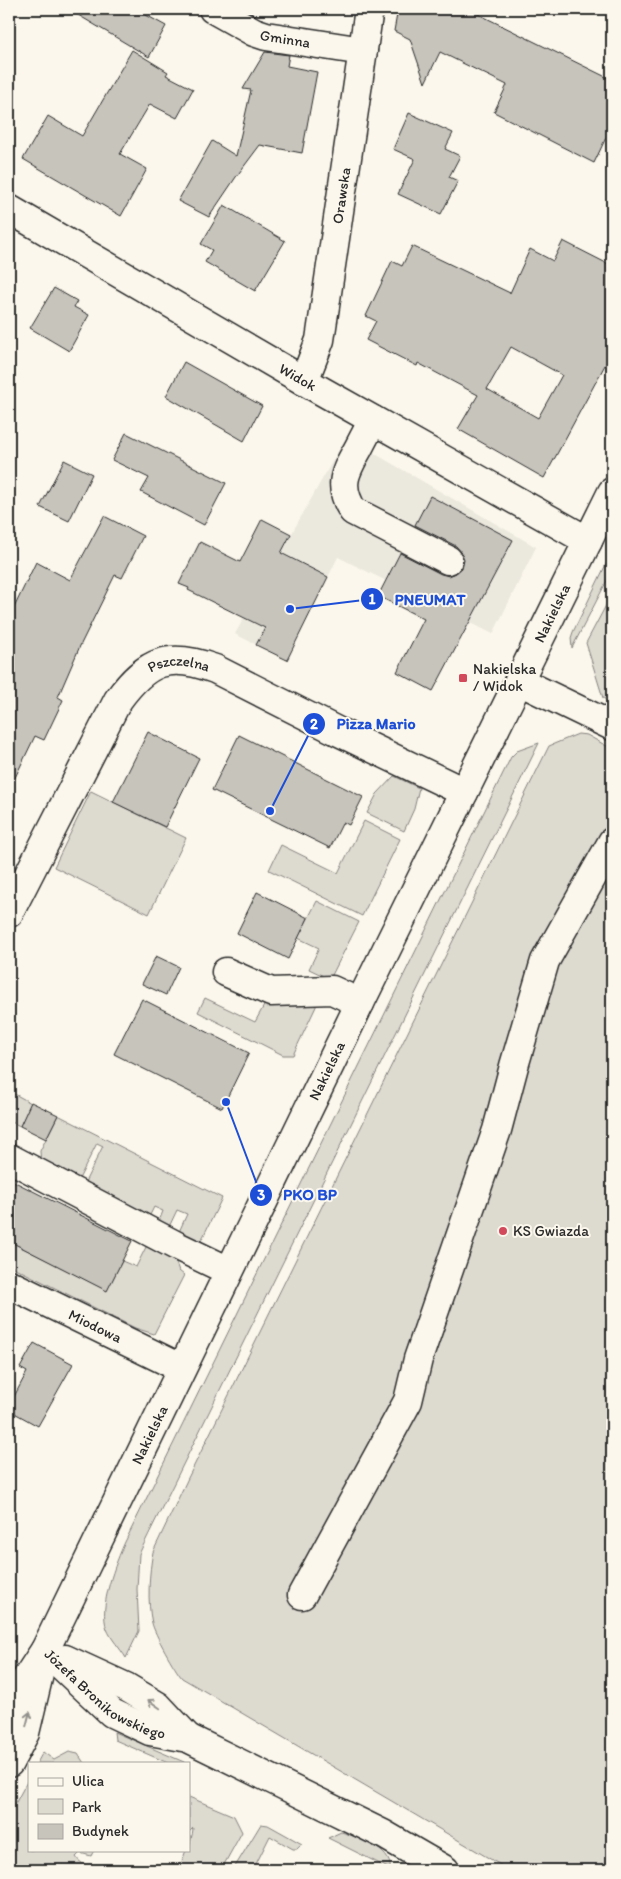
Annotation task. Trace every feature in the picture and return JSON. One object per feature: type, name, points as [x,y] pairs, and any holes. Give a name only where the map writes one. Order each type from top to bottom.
[{"type":"street","name":"Gminna","points":[[213,9],[254,32],[266,36],[363,51]]},
{"type":"street","name":"Orawska","points":[[304,381],[320,340],[370,9]]},
{"type":"street","name":"Widok","points":[[9,209],[304,381],[588,541]]},
{"type":"street","points":[[373,420],[346,471],[344,486],[346,500],[353,511],[448,560]]},
{"type":"street","name":"Nakielska","points":[[9,1705],[45,1650],[360,1002],[612,492]]},
{"type":"street","name":"Pszczelna","points":[[9,913],[118,700],[139,675],[153,665],[168,661],[184,660],[215,669],[464,792]]},
{"type":"street","points":[[519,681],[612,726]]},
{"type":"street","points":[[302,1595],[408,1400],[418,1359],[497,1130],[545,962],[612,842]]},
{"type":"street","points":[[226,972],[271,992],[332,990],[360,1002]]},
{"type":"street","points":[[9,1158],[177,1246],[229,1271]]},
{"type":"street","name":"Miodowa","points":[[9,1284],[182,1368]]},
{"type":"street","name":"Nakielska","points":[[9,1763],[24,1733],[45,1650]]},
{"type":"street","name":"Józefa Bronikowskiego","points":[[45,1650],[112,1713],[150,1731],[188,1738],[383,1834],[445,1870]]},
{"type":"shaded area","points":[[346,437],[536,547],[493,634],[338,557],[287,660],[235,634]]},
{"type":"green space","points":[[612,552],[612,571],[572,648],[571,638],[573,632]]},
{"type":"green space","points":[[612,594],[612,703],[603,698],[586,643]]},
{"type":"green space","name":"KS Gwiazda","points":[[578,734],[587,735],[612,749],[612,1870],[509,1870],[182,1678],[165,1651],[154,1628],[149,1606],[150,1578],[153,1552],[188,1478],[549,746]]},
{"type":"green space","points":[[539,743],[139,1554],[137,1589],[139,1631],[126,1658],[109,1633],[105,1620],[106,1597],[109,1585],[125,1542],[511,757],[517,751]]},
{"type":"green space","points":[[394,776],[419,788],[414,809],[404,831],[367,813],[377,794]]},
{"type":"green space","points":[[91,791],[186,838],[149,914],[54,867]]},
{"type":"green space","points":[[364,821],[400,839],[362,916],[269,870],[281,845],[338,873]]},
{"type":"green space","points":[[317,901],[359,922],[330,979],[309,969],[319,948],[298,938]]},
{"type":"green space","points":[[321,996],[293,1055],[283,1055],[198,1012],[205,998],[255,1022],[266,1002]]},
{"type":"green space","points":[[9,1091],[31,1103],[20,1126],[9,1121]]},
{"type":"green space","points":[[58,1115],[222,1198],[200,1243],[178,1234],[187,1214],[177,1210],[168,1229],[158,1224],[163,1211],[154,1207],[148,1219],[83,1186],[103,1146],[97,1143],[77,1183],[41,1165],[40,1151]]},
{"type":"green space","points":[[9,1241],[107,1290],[122,1261],[136,1267],[148,1243],[173,1255],[179,1271],[184,1275],[154,1334],[135,1328],[9,1265]]},
{"type":"green space","points":[[114,1732],[184,1762],[166,1762],[115,1740]]},
{"type":"green space","points":[[43,1752],[54,1760],[69,1752],[78,1754],[83,1762],[38,1762]]},
{"type":"green space","points":[[28,1780],[28,1852],[93,1852],[91,1856],[80,1853],[76,1857],[89,1870],[9,1870],[9,1815]]},
{"type":"green space","points":[[190,1797],[234,1816],[242,1832],[221,1870],[179,1870],[185,1852],[190,1852],[193,1828],[190,1831]]},
{"type":"green space","points":[[261,1824],[268,1825],[302,1844],[297,1849],[293,1849],[270,1836],[253,1870],[233,1870]]},
{"type":"green space","points":[[341,1832],[364,1840],[380,1850],[386,1856],[390,1869],[328,1838]]},
{"type":"building","points":[[68,9],[135,9],[166,26],[149,57]]},
{"type":"building","points":[[398,9],[468,9],[612,80],[612,125],[594,163],[494,112],[507,85],[440,52],[425,83],[410,39],[394,31]]},
{"type":"building","points":[[132,50],[168,72],[166,75],[193,89],[177,118],[150,104],[120,154],[147,169],[121,216],[23,159],[48,116],[82,136]]},
{"type":"building","points":[[265,52],[289,55],[287,66],[317,72],[302,153],[260,145],[209,217],[178,201],[212,141],[236,156],[251,90],[243,89]]},
{"type":"building","points":[[409,113],[453,133],[445,149],[460,156],[449,177],[458,181],[441,214],[398,194],[415,159],[393,149]]},
{"type":"building","points":[[224,205],[285,241],[255,291],[205,262],[212,250],[201,244]]},
{"type":"building","points":[[563,241],[612,266],[612,368],[605,365],[544,478],[458,429],[478,395],[418,363],[417,366],[366,340],[376,321],[366,316],[392,261],[402,266],[412,246],[510,293],[530,249],[553,261]],"holes":[[[511,347],[562,375],[538,418],[487,389]]]},
{"type":"building","points":[[54,288],[77,301],[74,307],[89,315],[69,351],[30,328]]},
{"type":"building","points":[[184,362],[262,406],[244,441],[166,396]]},
{"type":"building","points":[[126,433],[226,483],[204,525],[141,492],[149,478],[112,460]]},
{"type":"building","points":[[64,460],[92,474],[69,521],[40,507]]},
{"type":"building","points":[[430,496],[513,540],[433,691],[397,672],[424,619],[378,596],[400,553],[441,574],[449,576],[462,568],[464,559],[456,546],[415,525]]},
{"type":"building","points":[[104,516],[143,536],[122,578],[115,575],[80,646],[58,697],[63,700],[44,740],[35,736],[9,790],[9,618],[36,562],[70,580]]},
{"type":"building","points":[[262,519],[291,534],[281,553],[328,577],[287,660],[256,645],[265,628],[179,584],[200,542],[240,562]]},
{"type":"building","points":[[148,732],[199,758],[165,827],[113,802]]},
{"type":"building","points":[[239,735],[363,797],[349,825],[343,822],[330,848],[212,790]]},
{"type":"building","points":[[257,892],[308,918],[288,959],[237,933]]},
{"type":"building","points":[[156,956],[179,967],[166,995],[142,984]]},
{"type":"building","points":[[142,999],[249,1053],[222,1108],[114,1054]]},
{"type":"building","points":[[31,1102],[58,1115],[46,1139],[20,1126]]},
{"type":"building","points":[[9,1179],[132,1241],[107,1291],[9,1241]]},
{"type":"building","points":[[34,1343],[73,1364],[38,1426],[9,1410],[9,1406],[27,1372],[20,1368]]},
{"type":"place","name":"PNEUMAT","points":[[290,609]]},
{"type":"place","name":"Nakielska / Widok","points":[[463,678]]},
{"type":"place","name":"Pizza Mario","points":[[270,811]]},
{"type":"place","name":"PKO BP","points":[[226,1102]]},
{"type":"place","name":"KS Gwiazda","points":[[503,1231]]}]
